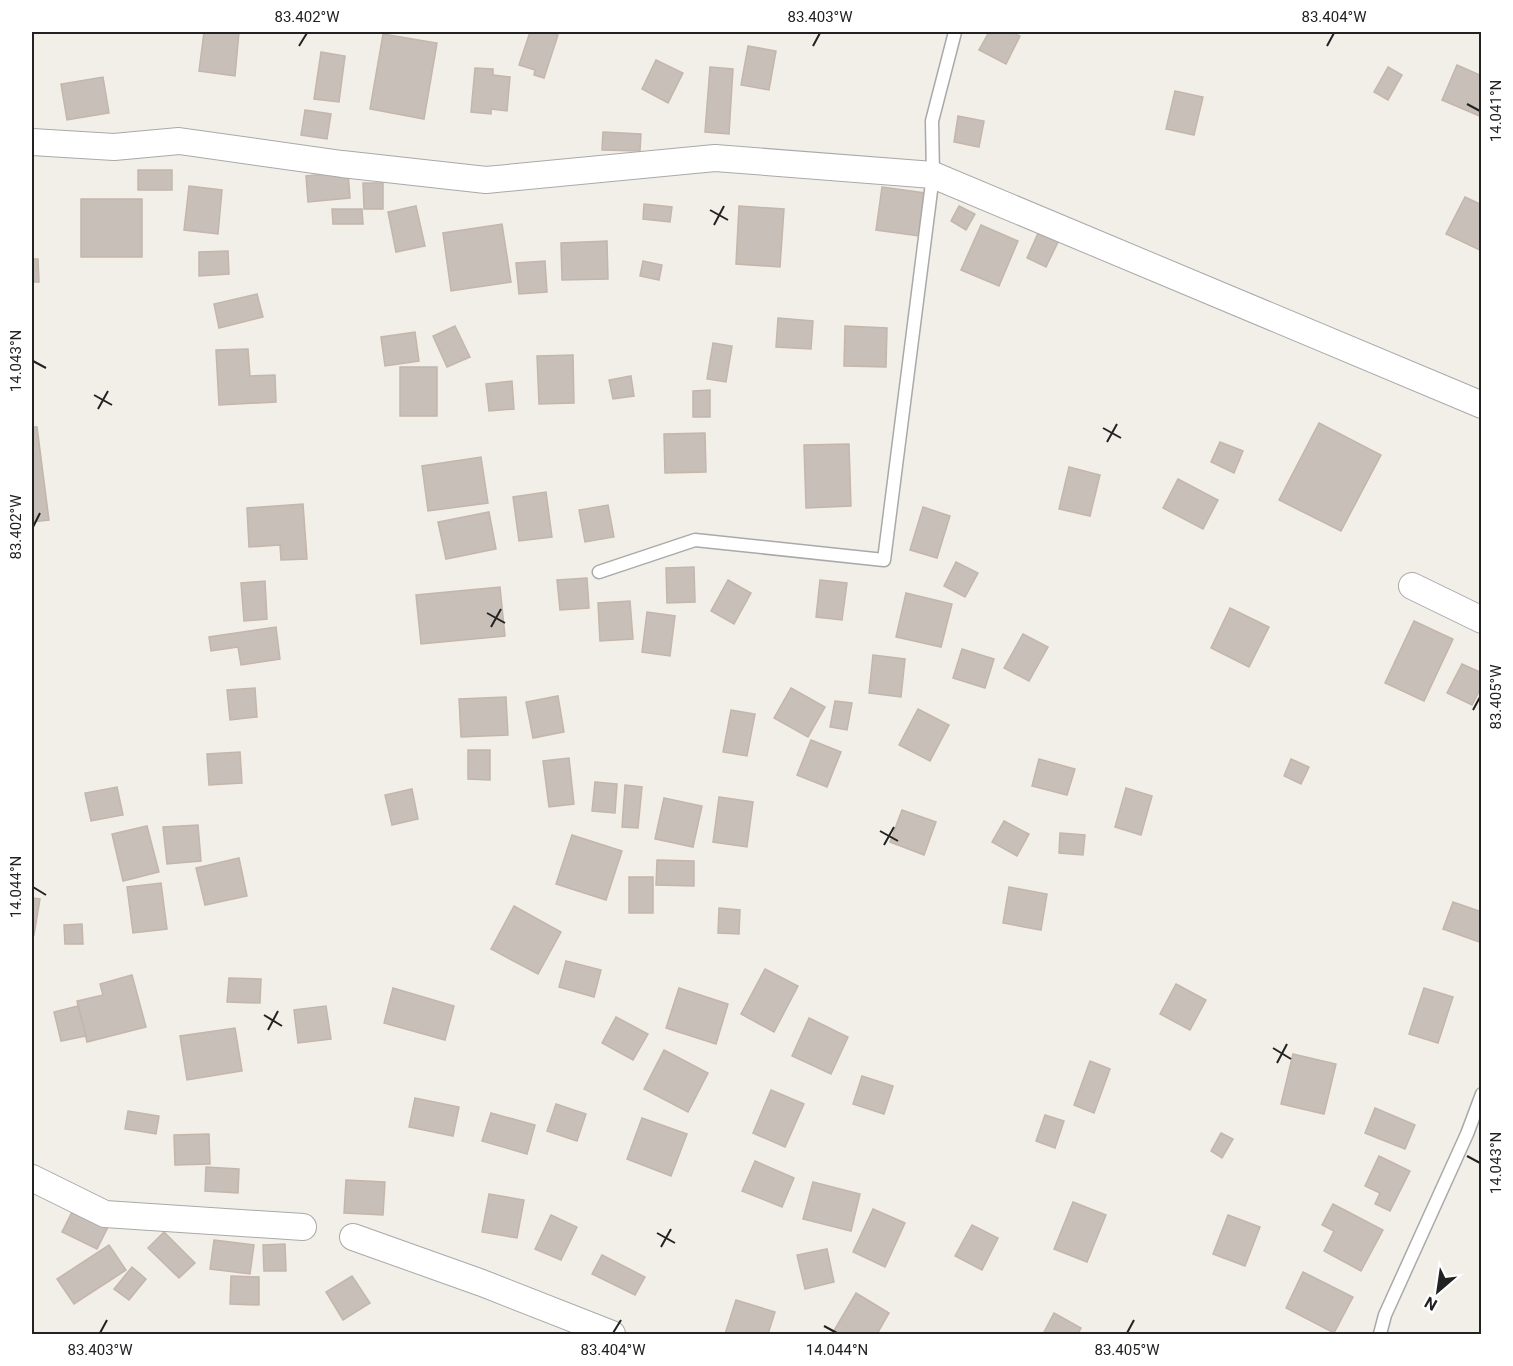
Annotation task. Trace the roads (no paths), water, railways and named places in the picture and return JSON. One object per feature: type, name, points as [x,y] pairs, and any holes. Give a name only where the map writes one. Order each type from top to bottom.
[{"type":"street","points":[[32,142],[114,147],[179,141],[342,164],[486,180],[715,158],[933,175],[1482,405]]},
{"type":"street","points":[[1412,586],[1482,620]]},
{"type":"street","points":[[32,1178],[105,1214],[303,1227]]},
{"type":"street","points":[[353,1238],[483,1283],[612,1335]]},
{"type":"lane","points":[[599,572],[695,540],[884,560],[933,175],[932,121],[955,32]]},
{"type":"lane","points":[[1380,1335],[1385,1315],[1467,1134],[1482,1094]]}]
